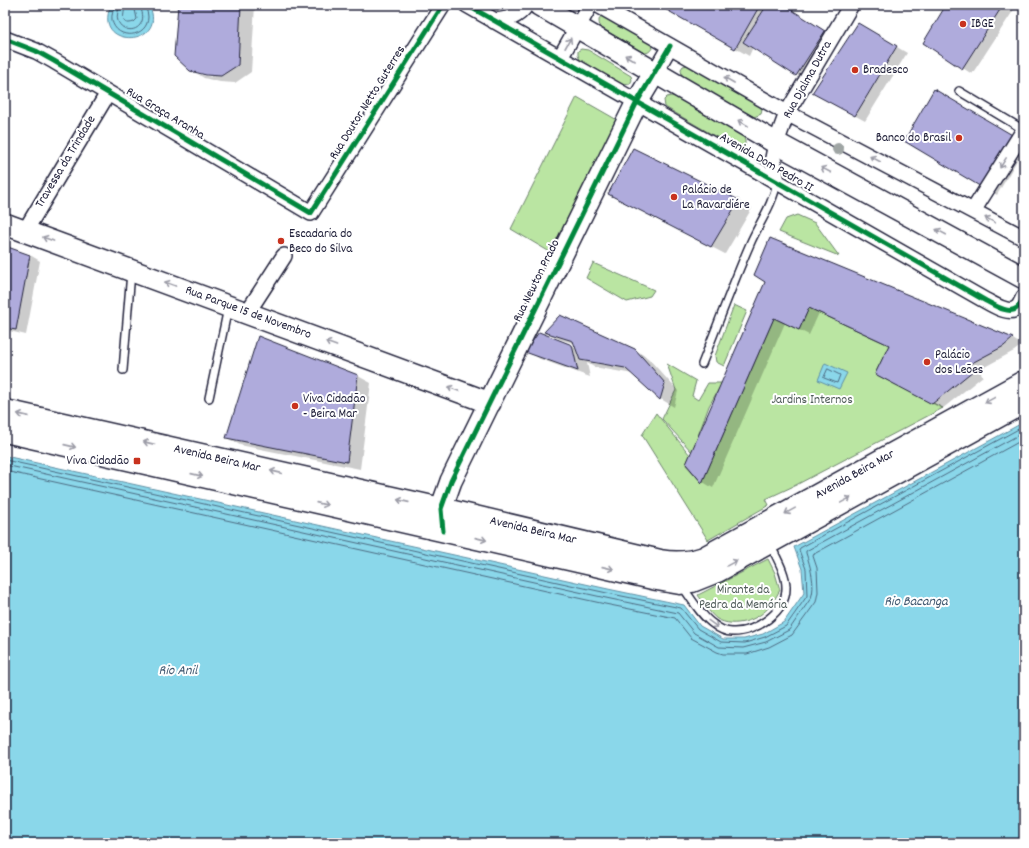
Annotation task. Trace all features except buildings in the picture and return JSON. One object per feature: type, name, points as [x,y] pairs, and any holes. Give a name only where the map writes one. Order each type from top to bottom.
[{"type":"main road","name":"Avenida Beira Mar","points":[[5,411],[441,509],[660,562],[674,563],[694,561],[711,554],[1024,382]]},
{"type":"main road","name":"Avenida Beira Mar","points":[[5,431],[443,531],[680,583],[692,581],[717,571],[1024,402]]},
{"type":"street","name":"Rua Doutor Netto Guterres","points":[[311,213],[443,5]]},
{"type":"street","name":"Avenida Dom Pedro II","points":[[467,5],[986,301],[1005,310],[1013,310],[1021,303]]},
{"type":"street","points":[[494,21],[504,20],[516,15],[526,5]]},
{"type":"street","name":"Avenida Dom Pedro II","points":[[539,5],[776,143],[1024,278]]},
{"type":"street","points":[[560,58],[590,5]]},
{"type":"street","points":[[598,5],[787,113],[1024,238]]},
{"type":"street","name":"Rua Djalma Dutra","points":[[777,182],[773,158],[776,143],[787,113],[851,5]]},
{"type":"street","name":"Rua Graça Aranha","points":[[5,39],[36,51],[311,213]]},
{"type":"street","name":"Rua Newton Prado","points":[[443,531],[441,509],[451,481],[637,102],[670,46]]},
{"type":"street","name":"Travessa da Trindade","points":[[25,231],[108,93]]},
{"type":"street","points":[[973,211],[1024,130]]},
{"type":"street","name":"Rua Parque 15 de Novembro","points":[[5,224],[490,403]]},
{"type":"street","points":[[248,313],[284,256]]},
{"type":"lane","points":[[959,91],[1024,130]]},
{"type":"lane","points":[[702,364],[744,257],[775,193],[777,182]]},
{"type":"lane","points":[[123,370],[131,270]]},
{"type":"lane","points":[[209,398],[228,306]]},
{"type":"lane","points":[[680,583],[712,624],[722,630],[732,632],[747,631],[760,625],[773,616],[781,606],[787,588],[785,578],[769,542]]},
{"type":"green space","points":[[601,16],[605,16],[652,43],[653,47],[649,52],[644,53],[600,27],[599,20]]},
{"type":"green space","points":[[581,49],[588,50],[631,76],[632,80],[630,84],[623,85],[580,60],[578,51]]},
{"type":"green space","points":[[688,65],[760,106],[762,110],[761,114],[754,117],[682,76],[681,69],[683,66]]},
{"type":"green space","points":[[671,96],[744,137],[745,146],[737,149],[665,107],[664,100]]},
{"type":"green space","points":[[577,97],[619,121],[555,255],[511,229]]},
{"type":"green space","points":[[797,215],[815,223],[839,256],[779,232],[786,219]]},
{"type":"green space","points":[[593,263],[654,290],[650,296],[627,302],[586,278]]},
{"type":"green space","points":[[734,305],[747,311],[724,366],[716,362],[715,356]]},
{"type":"green space","name":"Jardins Internos","points":[[809,308],[889,345],[875,374],[943,408],[796,485],[766,499],[769,505],[708,540],[642,435],[656,413],[690,455],[686,465],[702,483],[774,318],[799,330]]},
{"type":"green space","points":[[667,364],[696,381],[692,396],[698,400],[708,383],[722,383],[709,406],[692,452],[662,419],[676,390]]},
{"type":"green space","name":"Mirante da Pedra da Memória","points":[[768,559],[775,573],[780,590],[770,606],[753,619],[746,622],[724,622],[714,617],[698,595]]},
{"type":"water","points":[[111,5],[149,5],[153,19],[149,29],[141,35],[130,38],[120,36],[111,30],[108,20]]},
{"type":"water","points":[[825,363],[847,373],[839,389],[818,380]]},
{"type":"water","name":"Rio Anil","points":[[1024,422],[1024,843],[5,843],[5,456],[684,605],[700,626],[723,639],[744,639],[763,634],[784,622],[804,593],[802,569],[794,547]]},
{"type":"cycle path","points":[[5,39],[36,51],[54,61],[311,213],[443,5]]},
{"type":"cycle path","points":[[467,5],[993,305],[1006,310],[1014,310],[1019,306],[1024,297]]},
{"type":"cycle path","points":[[443,531],[441,509],[451,481],[637,102],[670,46]]},
{"type":"place","name":"IBGE","points":[[963,24]]},
{"type":"place","name":"Bradesco","points":[[855,70]]},
{"type":"place","name":"Banco do Brasil","points":[[959,138]]},
{"type":"place","name":"Palácio de La Ravardiére","points":[[674,197]]},
{"type":"place","name":"Escadaria do Beco do Silva","points":[[281,241]]},
{"type":"place","name":"Palácio dos Leões","points":[[927,362]]},
{"type":"place","name":"Viva Cidadão - Beira Mar","points":[[295,406]]},
{"type":"place","name":"Viva Cidadão","points":[[137,461]]},
{"type":"water label","name":"Rio Bacanga","points":[[916,602]]}]
